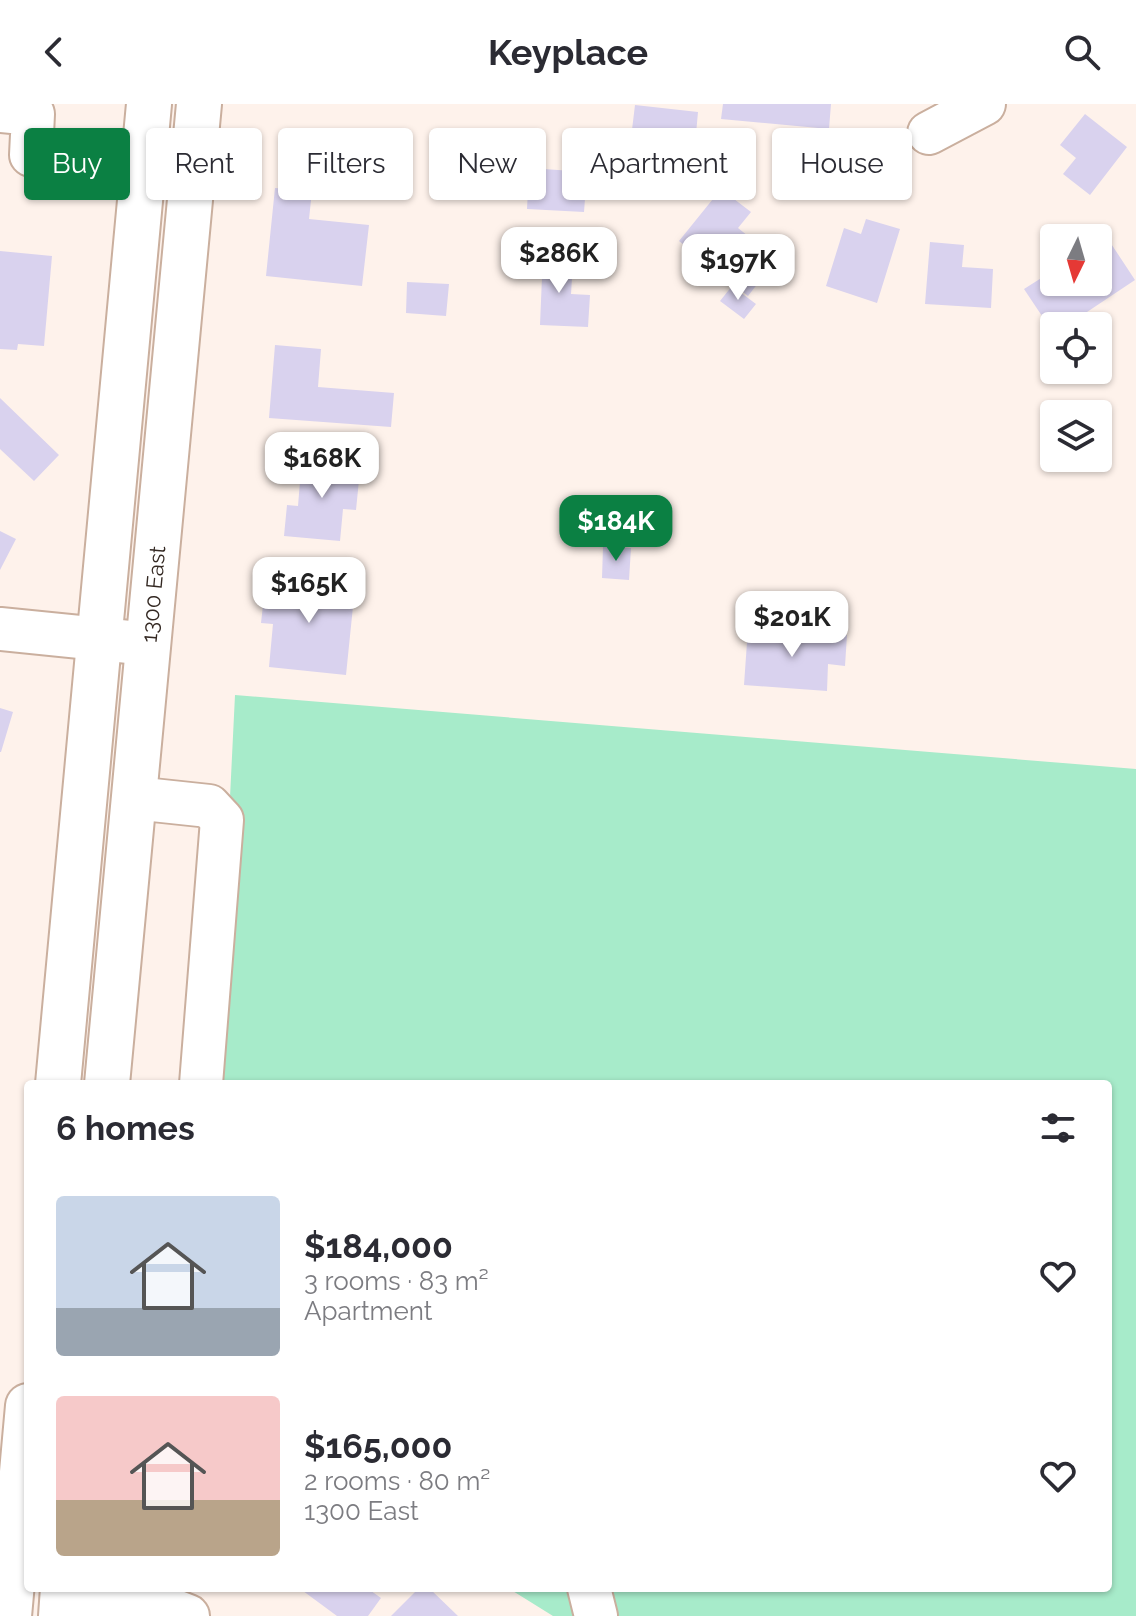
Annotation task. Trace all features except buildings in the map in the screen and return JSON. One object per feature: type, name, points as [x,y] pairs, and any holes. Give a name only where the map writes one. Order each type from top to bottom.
[{"type":"main road","points":[[58,1080],[149,104]]},
{"type":"main road","name":"1300 East","points":[[107,1080],[199,104]]},
{"type":"main road","points":[[9,1616],[24,1450]]},
{"type":"street","points":[[929,133],[984,104]]},
{"type":"street","points":[[0,111],[33,114],[31,155],[143,168]]},
{"type":"street","points":[[0,629],[149,644]]},
{"type":"street","points":[[134,798],[209,806],[222,820],[201,1080]]},
{"type":"street","points":[[590,1592],[596,1616]]},
{"type":"street","points":[[62,1599],[174,1611]]},
{"type":"green space","points":[[235,695],[1136,769],[1136,1616],[553,1616],[514,1592],[1112,1592],[1112,1080],[216,1080]]}]
